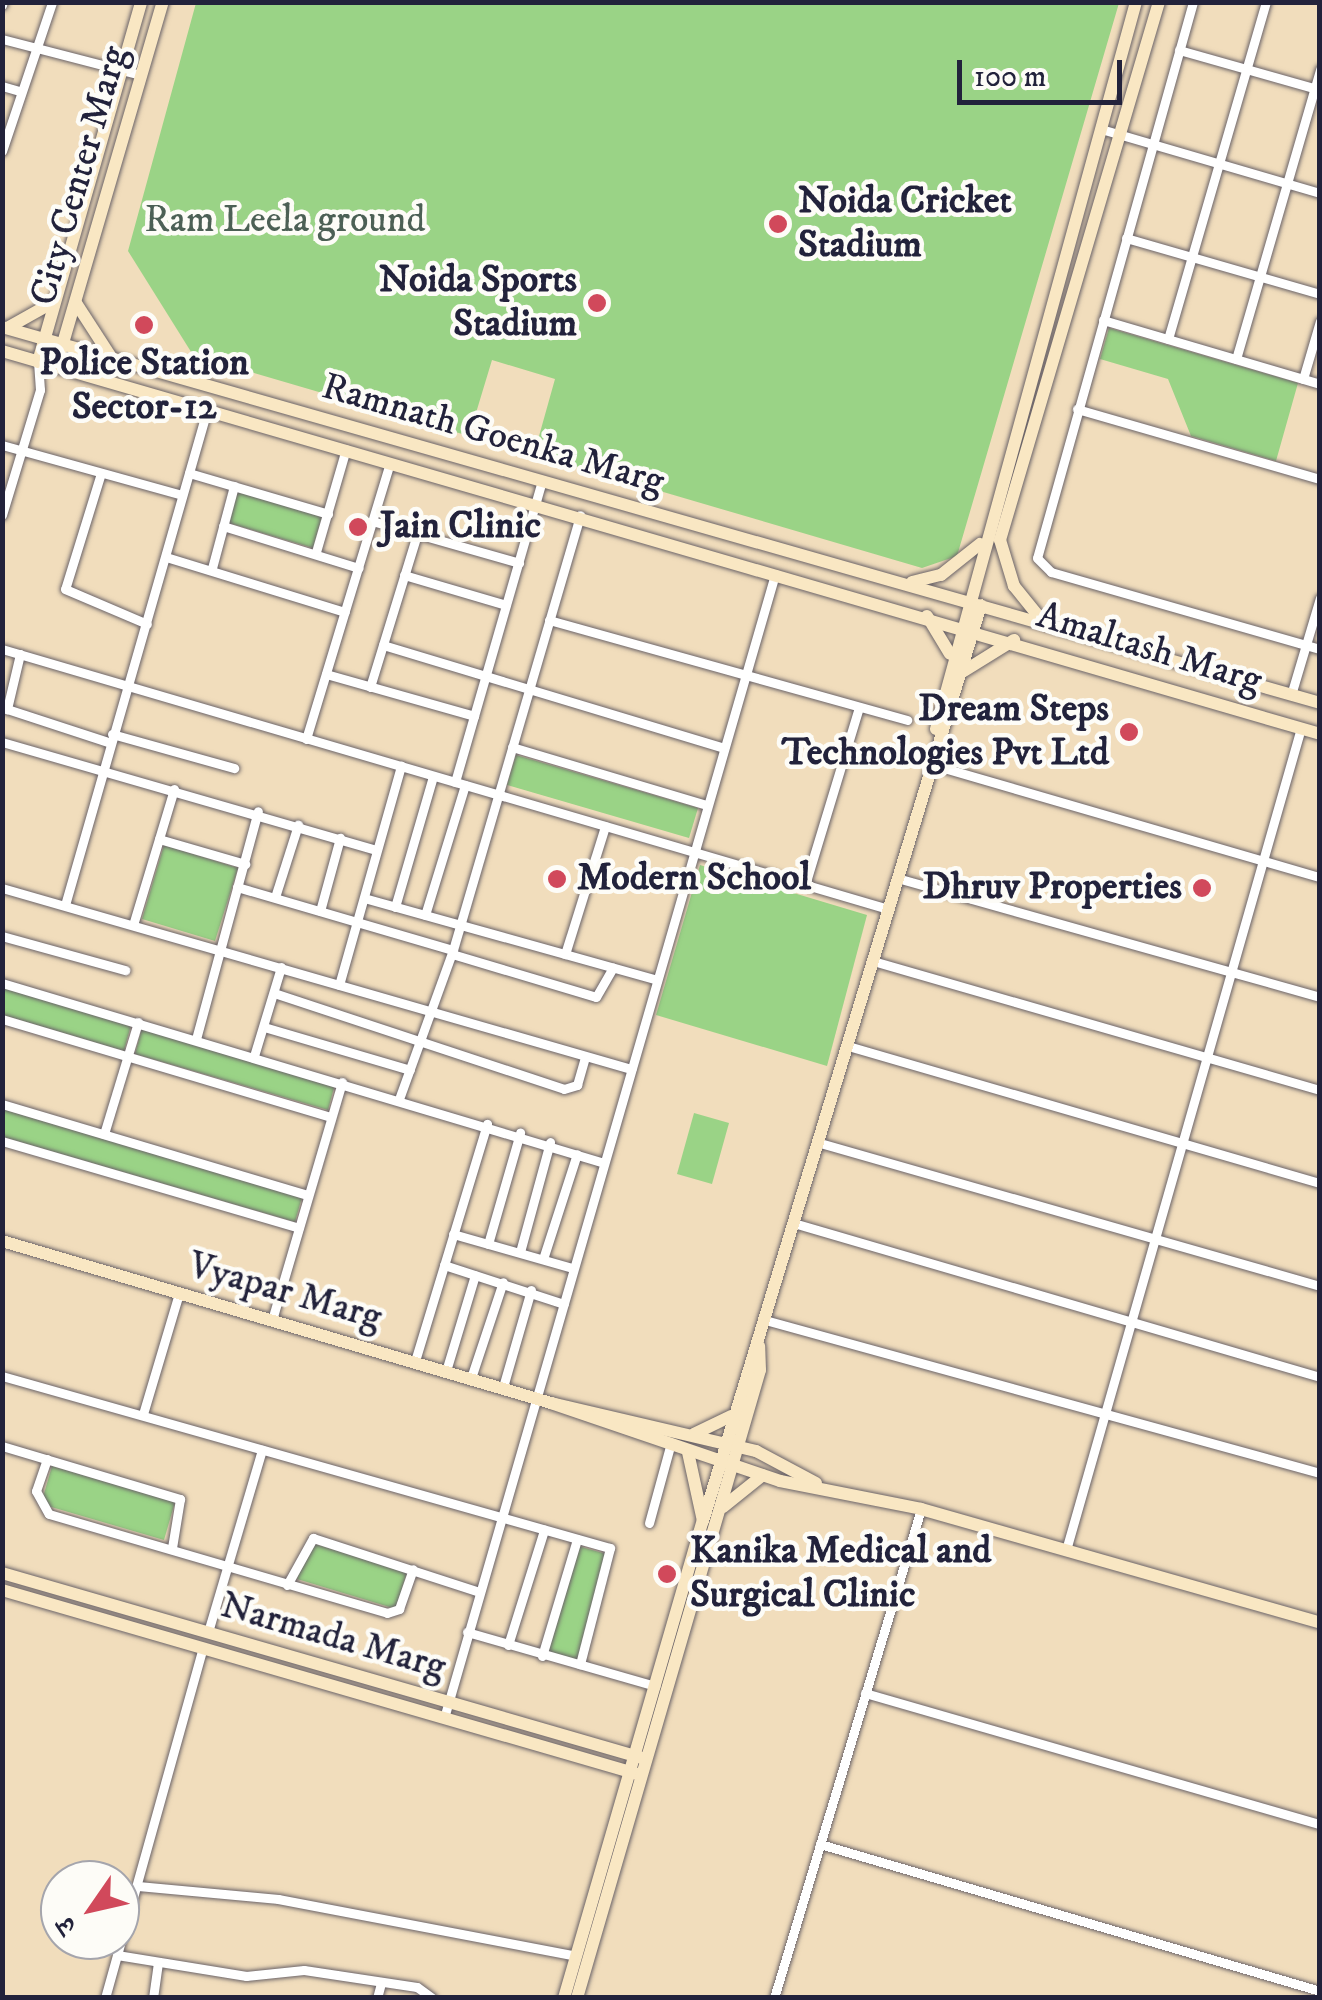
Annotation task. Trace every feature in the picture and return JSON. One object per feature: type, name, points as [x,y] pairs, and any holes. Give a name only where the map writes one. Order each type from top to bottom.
[{"type":"street","points":[[2,151],[6,126],[39,52],[52,2]]},
{"type":"street","name":"City Center Marg","points":[[38,362],[140,2]]},
{"type":"street","name":"City Center Marg","points":[[56,367],[163,2]]},
{"type":"street","points":[[731,1444],[731,1416],[796,1224],[931,760],[962,673],[966,600],[1136,2]]},
{"type":"street","points":[[1044,623],[1014,586],[1000,540],[1159,2]]},
{"type":"street","points":[[1193,2],[1038,546],[1041,566],[1320,649]]},
{"type":"street","points":[[1168,339],[1266,2]]},
{"type":"street","points":[[2,39],[39,52],[141,75]]},
{"type":"street","points":[[1180,50],[1317,89]]},
{"type":"street","points":[[1236,359],[1320,69]]},
{"type":"street","points":[[2,86],[19,91]]},
{"type":"street","points":[[1101,130],[1320,193]]},
{"type":"street","points":[[1126,238],[1320,294]]},
{"type":"street","points":[[75,300],[112,358]]},
{"type":"street","points":[[4,327],[52,303]]},
{"type":"street","points":[[1103,320],[1320,384]]},
{"type":"street","points":[[1303,379],[1320,321]]},
{"type":"street","name":"Ramnath Goenka Marg","points":[[4,327],[966,600]]},
{"type":"street","name":"Ramnath Goenka Marg","points":[[2,352],[967,625]]},
{"type":"street","points":[[2,515],[40,384],[38,362]]},
{"type":"street","points":[[40,384],[56,367]]},
{"type":"street","points":[[1077,409],[1320,480]]},
{"type":"street","points":[[65,905],[207,410]]},
{"type":"street","points":[[2,445],[182,496]]},
{"type":"street","points":[[316,552],[346,449]]},
{"type":"street","points":[[306,738],[390,462]]},
{"type":"street","points":[[101,473],[65,589],[147,624]]},
{"type":"street","points":[[190,473],[328,514]]},
{"type":"street","points":[[426,915],[474,716],[542,480]]},
{"type":"street","points":[[212,568],[234,486]]},
{"type":"street","points":[[399,1098],[452,952],[580,516]]},
{"type":"street","points":[[372,521],[519,563]]},
{"type":"street","points":[[223,526],[358,568]]},
{"type":"street","points":[[370,687],[416,534]]},
{"type":"street","points":[[904,582],[941,574],[983,541]]},
{"type":"street","points":[[166,557],[345,612]]},
{"type":"street","points":[[444,1718],[499,1519],[544,1401],[572,1268],[776,571]]},
{"type":"street","points":[[404,574],[506,606]]},
{"type":"street","points":[[1291,695],[1320,598]]},
{"type":"street","name":"Amaltash Marg","points":[[966,600],[1320,704]]},
{"type":"street","points":[[931,760],[951,656],[981,605]]},
{"type":"street","points":[[924,613],[951,656]]},
{"type":"street","points":[[549,620],[906,720]]},
{"type":"street","name":"Amaltash Marg","points":[[967,625],[1320,734]]},
{"type":"street","points":[[962,673],[1016,639]]},
{"type":"street","points":[[383,645],[724,748]]},
{"type":"street","points":[[2,649],[888,910]]},
{"type":"street","points":[[20,654],[6,709],[234,768]]},
{"type":"street","points":[[326,674],[474,716]]},
{"type":"street","points":[[805,885],[859,707]]},
{"type":"street","points":[[1066,1550],[1301,728]]},
{"type":"street","points":[[2,742],[258,811],[376,850]]},
{"type":"street","points":[[512,746],[707,805]]},
{"type":"street","points":[[931,760],[1320,877]]},
{"type":"street","points":[[339,985],[401,766]]},
{"type":"street","points":[[395,906],[433,776]]},
{"type":"street","points":[[133,925],[174,789]]},
{"type":"street","points":[[196,1039],[258,811]]},
{"type":"street","points":[[275,897],[298,824]]},
{"type":"street","points":[[564,954],[605,826]]},
{"type":"street","points":[[320,912],[340,838]]},
{"type":"street","points":[[160,839],[245,864]]},
{"type":"street","points":[[897,878],[1320,997]]},
{"type":"street","points":[[2,888],[282,967],[429,1014],[631,1069]]},
{"type":"street","points":[[237,888],[357,921],[589,997],[600,995],[614,968]]},
{"type":"street","points":[[364,898],[657,980]]},
{"type":"street","points":[[2,936],[125,970]]},
{"type":"street","points":[[872,961],[1320,1090]]},
{"type":"street","points":[[254,1056],[282,967]]},
{"type":"street","points":[[2,983],[550,1142],[602,1162]]},
{"type":"street","points":[[274,993],[422,1038],[564,1089],[576,1085],[586,1057]]},
{"type":"street","points":[[2,1019],[331,1117]]},
{"type":"street","points":[[104,1134],[138,1022]]},
{"type":"street","points":[[264,1028],[410,1070]]},
{"type":"street","points":[[848,1046],[1320,1183]]},
{"type":"street","points":[[272,1320],[342,1082]]},
{"type":"street","points":[[2,1104],[308,1194]]},
{"type":"street","points":[[415,1362],[487,1124]]},
{"type":"street","points":[[488,1244],[520,1134]]},
{"type":"street","points":[[2,1141],[298,1228]]},
{"type":"street","points":[[520,1252],[550,1142]]},
{"type":"street","points":[[820,1143],[1320,1286]]},
{"type":"street","points":[[544,1259],[577,1154]]},
{"type":"street","points":[[796,1224],[1320,1377]]},
{"type":"street","points":[[454,1234],[572,1268]]},
{"type":"street","name":"Vyapar Marg","points":[[2,1241],[503,1387],[763,1475],[816,1483]]},
{"type":"street","points":[[444,1265],[531,1290],[564,1304]]},
{"type":"street","points":[[446,1371],[475,1275]]},
{"type":"street","points":[[470,1378],[502,1282]]},
{"type":"street","points":[[503,1387],[531,1290]]},
{"type":"street","points":[[142,1414],[179,1293]]},
{"type":"street","points":[[765,1320],[1320,1473]]},
{"type":"street","points":[[640,1758],[655,1686],[703,1521],[731,1444],[746,1419],[758,1344]]},
{"type":"street","points":[[2,1389],[4,1376],[577,1539],[614,1557],[580,1664]]},
{"type":"street","name":"Vyapar Marg","points":[[544,1401],[756,1451],[816,1483]]},
{"type":"street","points":[[694,1434],[731,1416]]},
{"type":"street","points":[[746,1419],[756,1451]]},
{"type":"street","points":[[2,1446],[180,1499],[172,1548]]},
{"type":"street","points":[[649,1522],[670,1446]]},
{"type":"street","points":[[208,1632],[262,1450]]},
{"type":"street","points":[[688,1452],[703,1521]]},
{"type":"street","points":[[46,1458],[36,1491],[42,1510],[287,1585],[395,1612],[413,1570]]},
{"type":"street","points":[[564,1998],[719,1511],[726,1462]]},
{"type":"street","points":[[719,1511],[763,1475]]},
{"type":"street","points":[[816,1483],[921,1509],[1320,1623]]},
{"type":"street","points":[[774,1998],[921,1509]]},
{"type":"street","points":[[508,1645],[544,1530]]},
{"type":"street","points":[[287,1585],[313,1538],[478,1592]]},
{"type":"street","points":[[542,1656],[577,1539]]},
{"type":"street","name":"Narmada Marg","points":[[2,1573],[640,1758]]},
{"type":"street","name":"Narmada Marg","points":[[2,1590],[635,1773]]},
{"type":"street","points":[[468,1632],[655,1686]]},
{"type":"street","points":[[140,1879],[203,1648]]},
{"type":"street","points":[[865,1693],[1320,1824]]},
{"type":"street","points":[[577,1998],[635,1773]]},
{"type":"street","points":[[820,1844],[1320,1991]]},
{"type":"street","points":[[140,1886],[278,1898],[576,1956]]},
{"type":"street","points":[[105,1998],[116,1960]]},
{"type":"street","points":[[140,1960],[381,1983],[432,1998]]},
{"type":"street","points":[[153,1998],[158,1964]]},
{"type":"street","points":[[377,1998],[381,1983]]},
{"type":"green space","name":"Noida Sports Stadium","points":[[196,3],[1119,3],[957,556],[922,568],[534,454],[555,379],[492,360],[469,436],[193,355],[128,251]]},
{"type":"green space","points":[[1109,328],[1298,383],[1276,461],[1191,436],[1168,379],[1100,359]]},
{"type":"green space","points":[[238,491],[322,516],[313,548],[229,523]]},
{"type":"green space","points":[[516,755],[698,808],[689,838],[507,785]]},
{"type":"green space","points":[[164,845],[238,868],[215,941],[142,919]]},
{"type":"green space","points":[[700,865],[867,915],[827,1066],[656,1015]]},
{"type":"green space","points":[[2,987],[131,1025],[124,1051],[3,1015]]},
{"type":"green space","points":[[142,1028],[335,1084],[328,1110],[135,1054]]},
{"type":"green space","points":[[2,1109],[302,1197],[295,1222],[3,1137]]},
{"type":"green space","points":[[694,1113],[729,1123],[712,1184],[677,1174]]},
{"type":"green space","points":[[52,1466],[175,1502],[164,1540],[41,1504]]},
{"type":"green space","points":[[308,1542],[407,1572],[396,1609],[297,1579]]},
{"type":"green space","points":[[578,1546],[610,1555],[580,1661],[548,1651]]},
{"type":"place","name":"Noida Cricket Stadium","points":[[778,224]]},
{"type":"place","name":"Noida Sports Stadium","points":[[597,303]]},
{"type":"place","name":"Police Station Sector-12","points":[[144,325]]},
{"type":"place","name":"Jain Clinic","points":[[358,527]]},
{"type":"place","name":"Dream Steps Technologies Pvt Ltd","points":[[1129,732]]},
{"type":"place","name":"Modern School","points":[[557,879]]},
{"type":"place","name":"Dhruv Properties","points":[[1202,888]]},
{"type":"place","name":"Kanika Medical and Surgical Clinic","points":[[667,1574]]},
{"type":"park label","name":"Ram Leela ground","points":[[285,221]]}]
